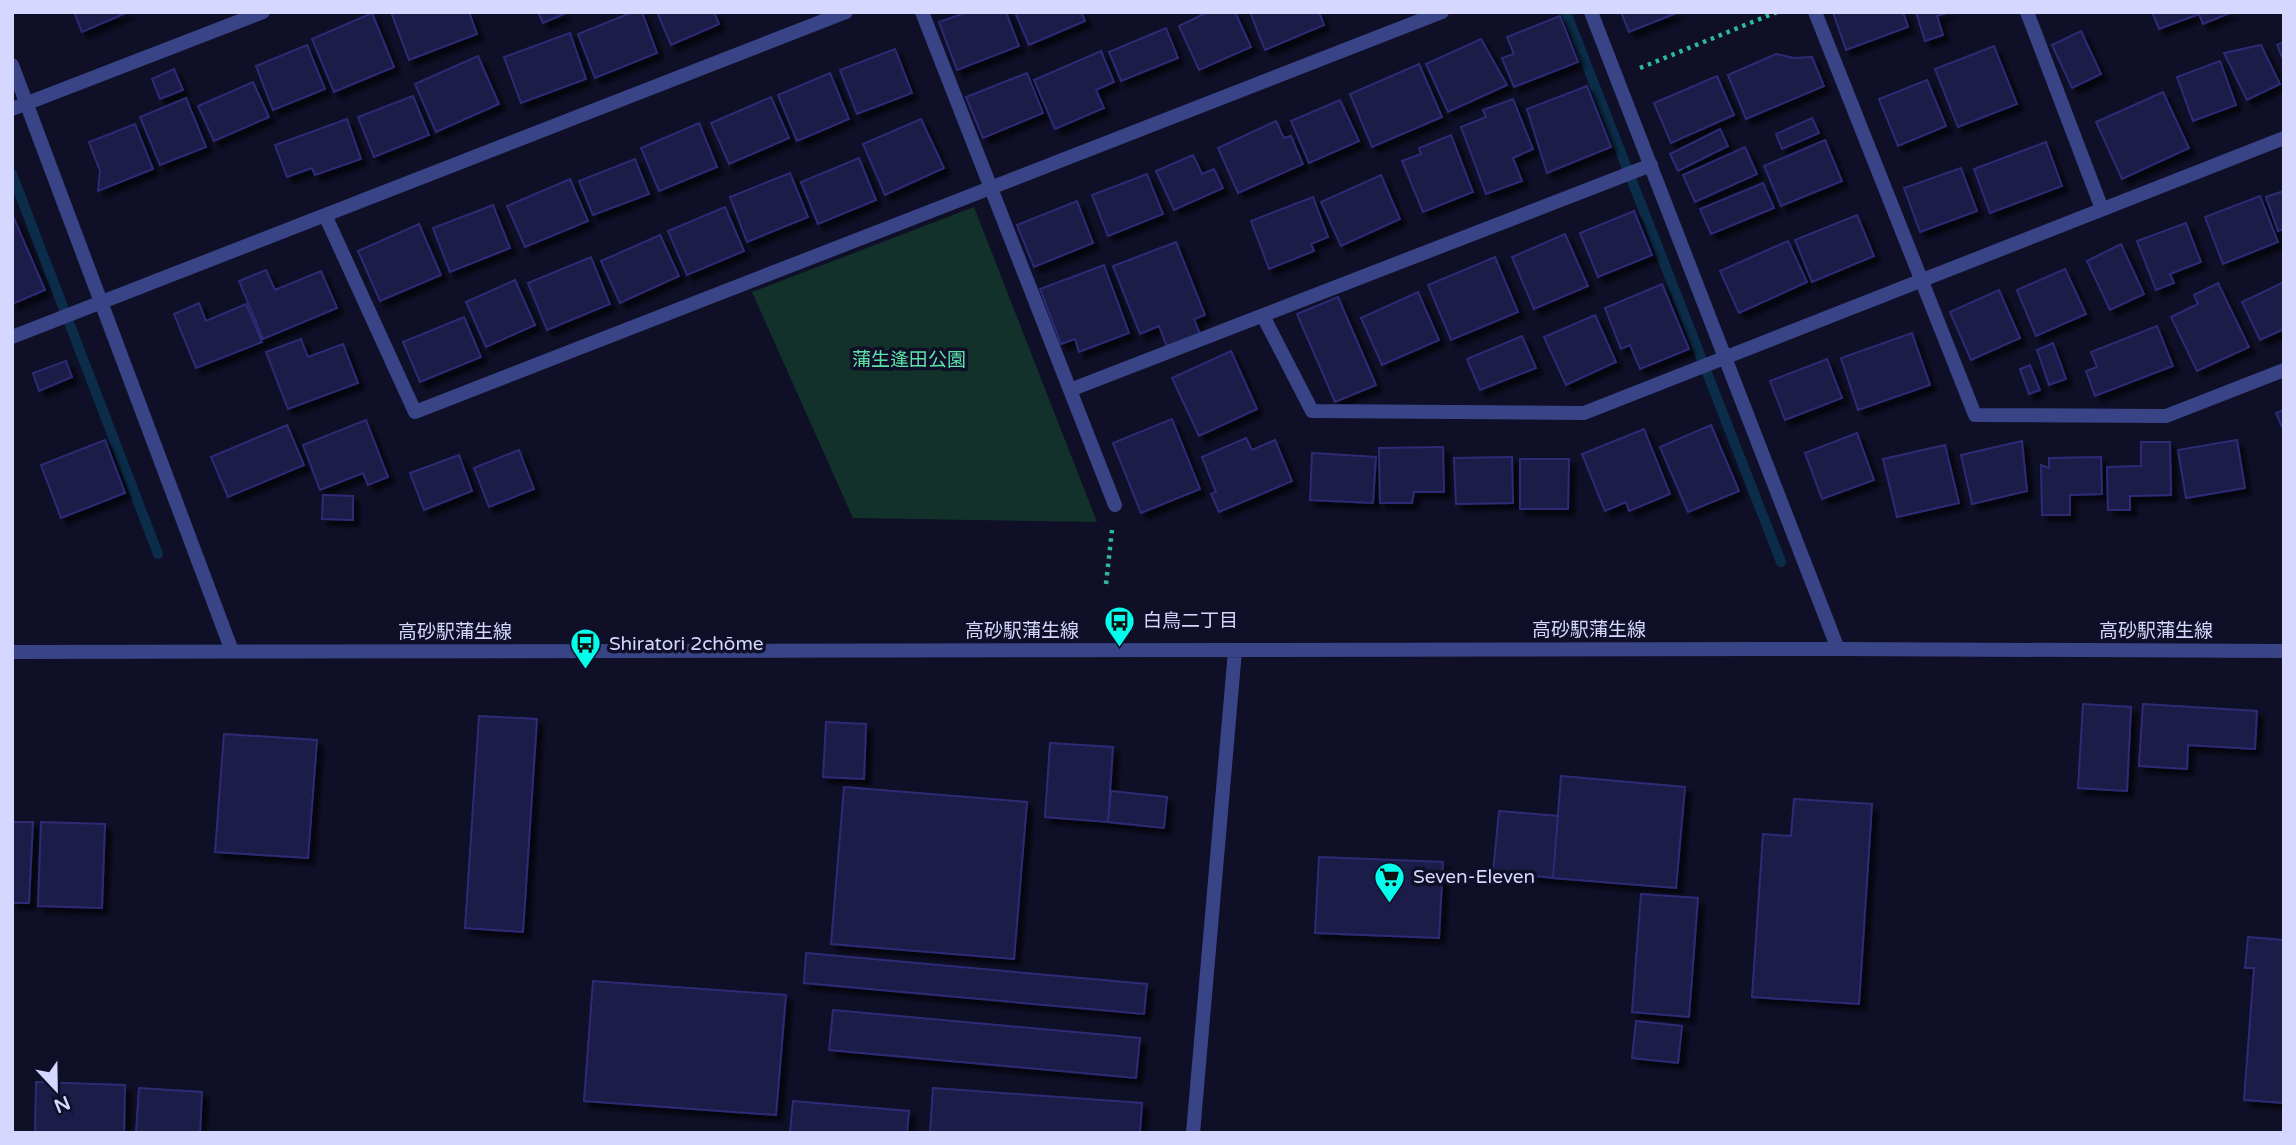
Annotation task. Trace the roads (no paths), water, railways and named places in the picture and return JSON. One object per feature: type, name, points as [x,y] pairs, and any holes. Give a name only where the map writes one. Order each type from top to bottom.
[{"type":"street","points":[[12,337],[846,12]]},
{"type":"street","points":[[922,12],[1115,505]]},
{"type":"street","points":[[325,215],[415,412],[1442,12]]},
{"type":"street","points":[[1591,12],[1616,77],[1644,168],[1726,358],[1838,649]]},
{"type":"street","points":[[1815,12],[1975,415],[2166,416],[2284,370]]},
{"type":"street","points":[[2027,12],[2102,209]]},
{"type":"street","points":[[12,109],[256,13]]},
{"type":"street","points":[[12,65],[232,651]]},
{"type":"street","points":[[1263,316],[1312,411],[1584,413],[2284,138]]},
{"type":"street","points":[[1070,390],[1644,168]]},
{"type":"street","name":"高砂駅蒲生線","points":[[12,652],[1838,649],[2284,651]]},
{"type":"street","points":[[1193,1133],[1235,651]]},
{"type":"waterway","points":[[1566,12],[1781,562]]},
{"type":"waterway","points":[[12,174],[158,554]]},
{"type":"place","name":"白鳥二丁目","points":[[1120,648]]},
{"type":"place","name":"Shiratori 2chōme","points":[[586,671]]},
{"type":"place","name":"Seven-Eleven","points":[[1390,904]]},
{"type":"park label","name":"蒲生逢田公園","points":[[909,360]]}]
